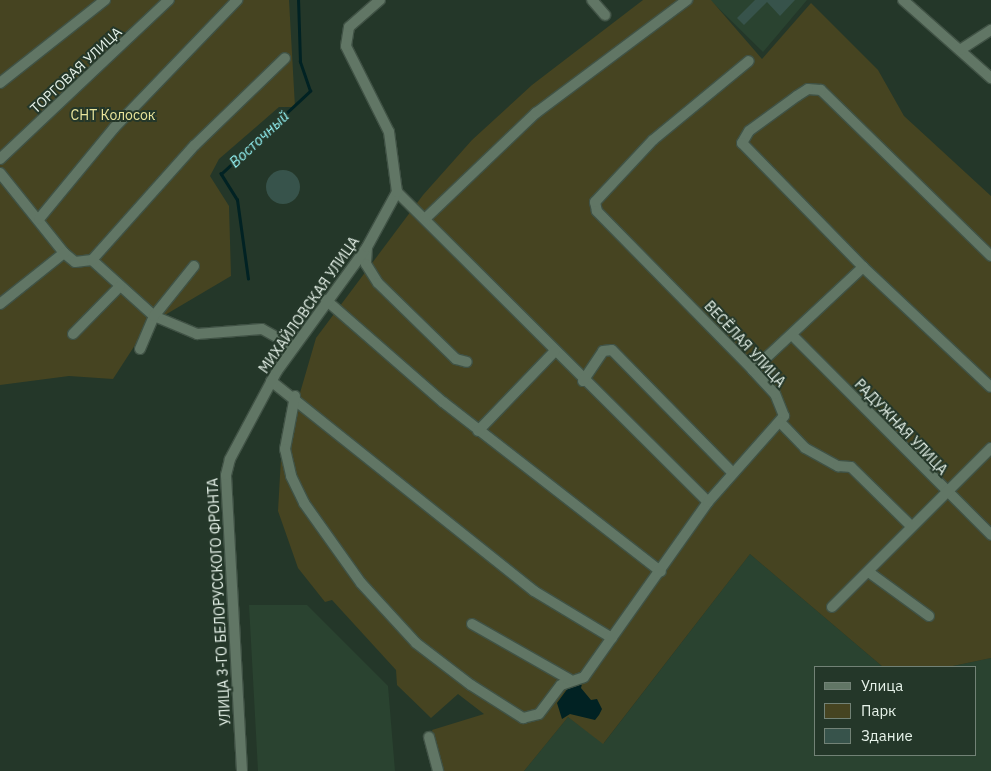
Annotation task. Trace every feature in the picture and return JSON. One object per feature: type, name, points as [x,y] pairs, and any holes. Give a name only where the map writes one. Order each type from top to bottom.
[{"type":"street","points":[[0,83],[105,0]]},
{"type":"street","name":"ТОРГОВАЯ УЛИЦА","points":[[0,159],[169,0]]},
{"type":"street","points":[[39,219],[114,128],[237,0]]},
{"type":"street","points":[[380,0],[350,27],[346,46],[389,132],[398,192],[426,217],[554,352],[708,502]]},
{"type":"street","points":[[592,0],[605,15]]},
{"type":"street","points":[[426,217],[536,113],[687,0]]},
{"type":"street","points":[[903,0],[991,78]]},
{"type":"street","points":[[960,50],[991,30]]},
{"type":"street","points":[[2,178],[39,219],[64,253],[75,262],[92,260],[195,145],[285,58]]},
{"type":"street","name":"ВЕСЁЛАЯ УЛИЦА","points":[[749,61],[653,140],[605,188],[595,202],[597,211],[753,370],[784,409],[780,422]]},
{"type":"street","points":[[990,384],[863,267],[742,143],[748,131],[808,89],[821,90],[991,256]]},
{"type":"street","name":"МИХАЙЛОВСКАЯ УЛИЦА","points":[[242,434],[271,380],[326,300],[367,247],[398,192]]},
{"type":"street","points":[[367,247],[366,264],[378,284],[456,359],[467,362]]},
{"type":"street","points":[[0,304],[64,253]]},
{"type":"street","points":[[92,260],[154,316],[196,334],[262,329],[294,347]]},
{"type":"street","points":[[140,349],[154,316],[194,266]]},
{"type":"street","points":[[753,370],[793,336],[863,267]]},
{"type":"street","points":[[73,334],[120,286]]},
{"type":"street","points":[[326,300],[478,431],[661,572]]},
{"type":"street","name":"РАДУЖНАЯ УЛИЦА","points":[[793,336],[946,492],[991,535]]},
{"type":"street","points":[[583,381],[602,351],[612,350],[732,472]]},
{"type":"street","points":[[478,431],[554,352]]},
{"type":"street","points":[[271,380],[295,396],[534,591],[612,638]]},
{"type":"street","points":[[295,396],[285,449],[304,503],[362,583],[416,643],[523,718],[539,714],[569,679]]},
{"type":"street","points":[[472,624],[569,679],[584,677],[661,572],[708,502],[732,472],[780,422],[805,448],[838,466],[851,467],[910,524]]},
{"type":"street","name":"УЛИЦА 3-ГО БЕЛОРУССКОГО ФРОНТА","points":[[242,434],[226,475],[242,771]]},
{"type":"street","points":[[832,607],[870,573],[910,524],[991,448]]},
{"type":"street","points":[[870,573],[929,616]]},
{"type":"street","points":[[429,737],[438,771]]},
{"type":"shaded area","points":[[710,0],[807,0],[763,52]]},
{"type":"shaded area","points":[[750,554],[882,666],[814,666],[814,756],[976,756],[976,666],[953,666],[991,658],[991,771],[524,771],[568,717],[604,743]]},
{"type":"shaded area","points":[[249,605],[307,605],[388,686],[395,771],[258,771]]},
{"type":"green space","name":"СНТ Колосок","points":[[0,0],[289,0],[295,107],[279,107],[219,159],[210,176],[229,206],[231,276],[148,325],[113,379],[69,376],[0,385]]},
{"type":"green space","points":[[643,0],[711,0],[762,59],[811,3],[878,70],[904,116],[991,196],[991,658],[953,666],[882,666],[750,554],[603,744],[568,717],[524,771],[442,771],[432,730],[484,714],[458,694],[431,718],[397,685],[396,670],[332,600],[325,602],[298,568],[278,511],[281,458],[316,338],[423,195],[472,140],[532,85]]},
{"type":"water","points":[[582,684],[581,688],[591,700],[597,699],[602,709],[599,715],[595,720],[570,714],[562,719],[557,703],[568,688]]},
{"type":"building","points":[[755,0],[795,0],[780,16],[767,2],[744,25],[737,18]]},
{"type":"building","points":[[283,170],[290,171],[295,175],[299,180],[299,194],[295,199],[290,203],[283,204],[276,203],[271,199],[267,194],[266,187],[267,180],[271,175],[276,171]]},
{"type":"waterway","name":"Восточный","points":[[248,279],[237,200],[221,174],[310,91],[300,62],[298,0]]}]
